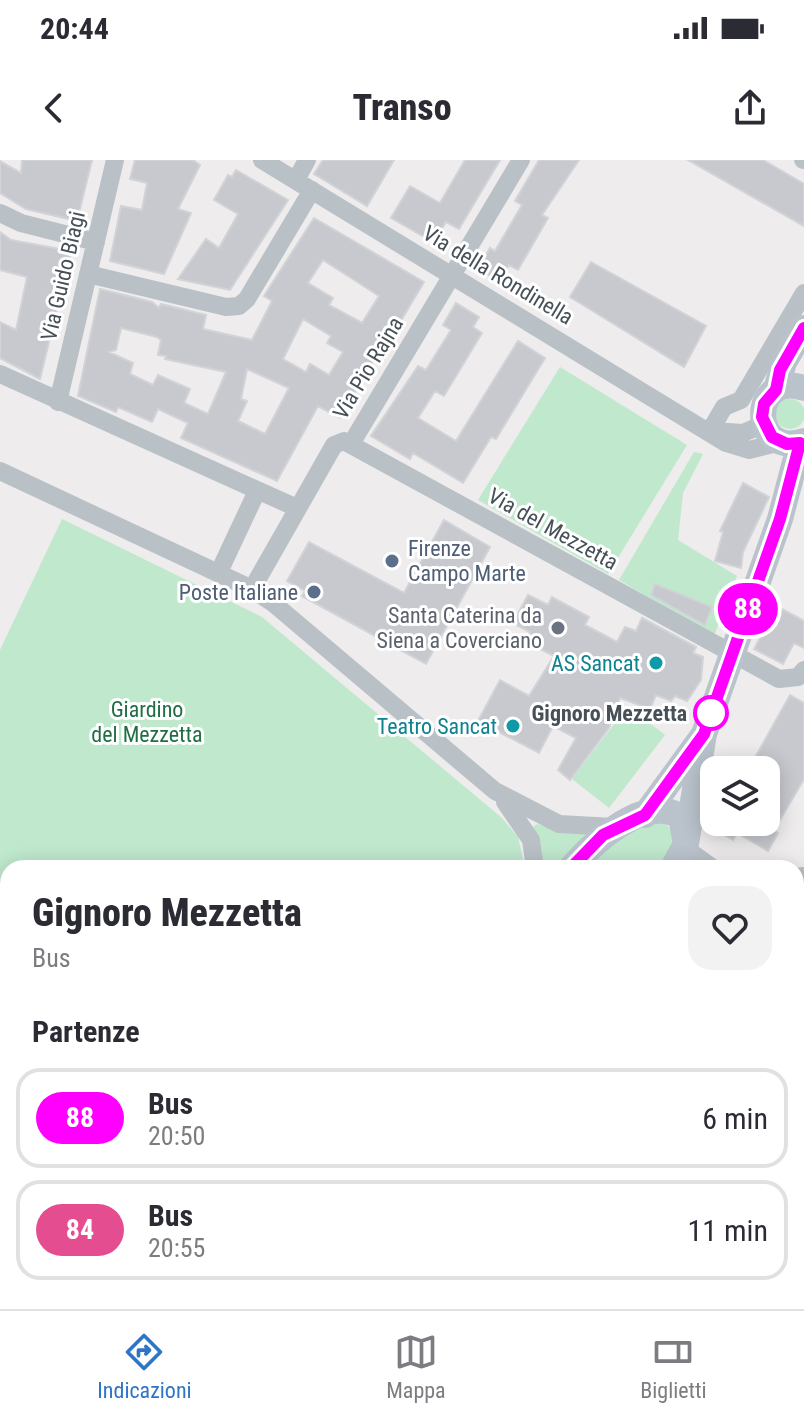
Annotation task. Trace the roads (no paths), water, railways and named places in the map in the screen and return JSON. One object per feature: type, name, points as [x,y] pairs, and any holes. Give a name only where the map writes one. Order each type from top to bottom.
[{"type":"main road","points":[[681,854],[704,734],[780,519],[791,439],[764,404],[776,390],[784,362],[804,328]]},
{"type":"main road","points":[[776,390],[789,386],[804,388]]},
{"type":"main road","points":[[645,815],[704,734]]},
{"type":"main road","points":[[578,860],[614,827],[663,810],[681,817],[681,854]]},
{"type":"street","name":"Via Guido Biagi","points":[[58,402],[115,160]]},
{"type":"street","name":"Via della Rondinella","points":[[262,160],[710,431]]},
{"type":"street","points":[[88,274],[226,307],[239,306],[247,299],[304,185],[307,160]]},
{"type":"street","name":"Via Pio Rajna","points":[[252,589],[334,445],[342,441],[351,444],[521,160]]},
{"type":"street","points":[[0,213],[21,223],[96,242]]},
{"type":"street","points":[[791,439],[710,431],[724,407],[741,400],[804,293]]},
{"type":"street","points":[[0,374],[297,508]]},
{"type":"street","name":"Via del Mezzetta","points":[[351,444],[779,679],[798,677],[804,670]]},
{"type":"street","points":[[0,471],[252,589],[495,791],[526,830],[533,860]]},
{"type":"street","points":[[219,572],[257,491]]},
{"type":"street","points":[[495,791],[559,824],[614,827]]},
{"type":"place","name":"Firenze Campo Marte","points":[[392,561]]},
{"type":"place","name":"Poste Italiane","points":[[314,592]]},
{"type":"place","name":"Santa Caterina da Siena a Coverciano","points":[[558,628]]},
{"type":"place","name":"AS Sancat","points":[[656,663]]},
{"type":"place","name":"Gignoro Mezzetta","points":[[711,713]]},
{"type":"place","name":"Teatro Sancat","points":[[513,726]]},
{"type":"park label","name":"Giardino del Mezzetta","points":[[147,722]]}]
